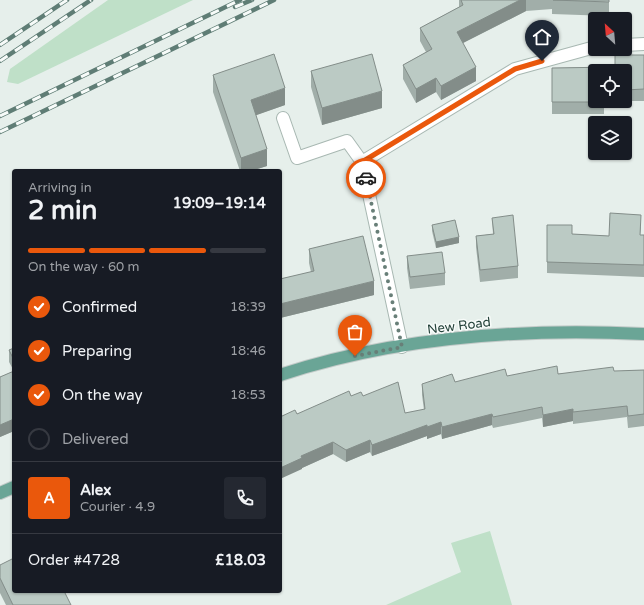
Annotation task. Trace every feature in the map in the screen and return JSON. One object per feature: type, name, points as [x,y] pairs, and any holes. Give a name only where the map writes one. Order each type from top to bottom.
[{"type":"main road","name":"New Road","points":[[282,375],[325,362],[402,347],[522,332],[644,334]]},
{"type":"main road","points":[[0,493],[12,488]]},
{"type":"street","points":[[632,44],[644,44]]},
{"type":"street","points":[[362,162],[515,69],[588,49]]},
{"type":"street","points":[[283,118],[297,158],[347,141],[362,162],[402,347]]},
{"type":"green space","points":[[108,0],[193,0],[18,84],[7,82],[10,69]]},
{"type":"green space","points":[[490,531],[512,605],[386,605],[461,572],[451,543]]},
{"type":"building","points":[[461,0],[520,0],[457,32],[476,67],[441,86],[436,78],[416,89],[403,65],[432,49],[420,28],[463,5]]},
{"type":"building","points":[[553,0],[609,0],[609,2]]},
{"type":"building","points":[[274,54],[285,88],[251,100],[267,149],[241,158],[213,75]]},
{"type":"building","points":[[372,54],[382,91],[322,108],[311,71]]},
{"type":"building","points":[[644,55],[644,89],[632,90],[632,64],[615,64],[615,56]]},
{"type":"building","points":[[588,67],[588,102],[552,102],[552,68]]},
{"type":"building","points":[[610,213],[641,215],[640,235],[644,235],[644,265],[547,262],[547,225],[572,225],[572,234],[609,236]]},
{"type":"building","points":[[513,215],[518,266],[480,270],[476,236],[494,234],[492,218]]},
{"type":"building","points":[[455,220],[459,237],[436,242],[432,225]]},
{"type":"building","points":[[363,236],[374,281],[282,304],[282,279],[314,271],[309,249]]},
{"type":"building","points":[[442,252],[445,273],[410,277],[407,256]]},
{"type":"building","points":[[12,349],[12,356],[9,350]]},
{"type":"building","points":[[557,366],[558,374],[613,367],[614,371],[644,370],[644,414],[628,416],[627,406],[573,412],[573,409],[543,415],[542,407],[493,417],[492,414],[442,427],[441,422],[427,427],[427,425],[372,445],[370,440],[346,450],[333,442],[301,456],[302,458],[282,467],[282,416],[295,410],[297,414],[349,391],[351,396],[361,392],[363,396],[398,382],[405,413],[425,409],[422,384],[452,374],[455,382],[505,369],[507,376]]},
{"type":"building","points":[[12,372],[12,420],[0,425],[0,377]]},
{"type":"building","points":[[12,559],[12,593],[65,593],[71,605],[13,605],[0,578],[0,565]]},
{"type":"railway","points":[[0,45],[67,0]]},
{"type":"railway","points":[[0,61],[91,0]]},
{"type":"railway","points":[[0,116],[240,0]]},
{"type":"railway","points":[[235,7],[252,0]]},
{"type":"railway","points":[[0,132],[274,0]]},
{"type":"way so far","points":[[355,356],[402,347],[366,178]]},
{"type":"route","points":[[366,178],[362,162],[515,69],[542,61]]}]
